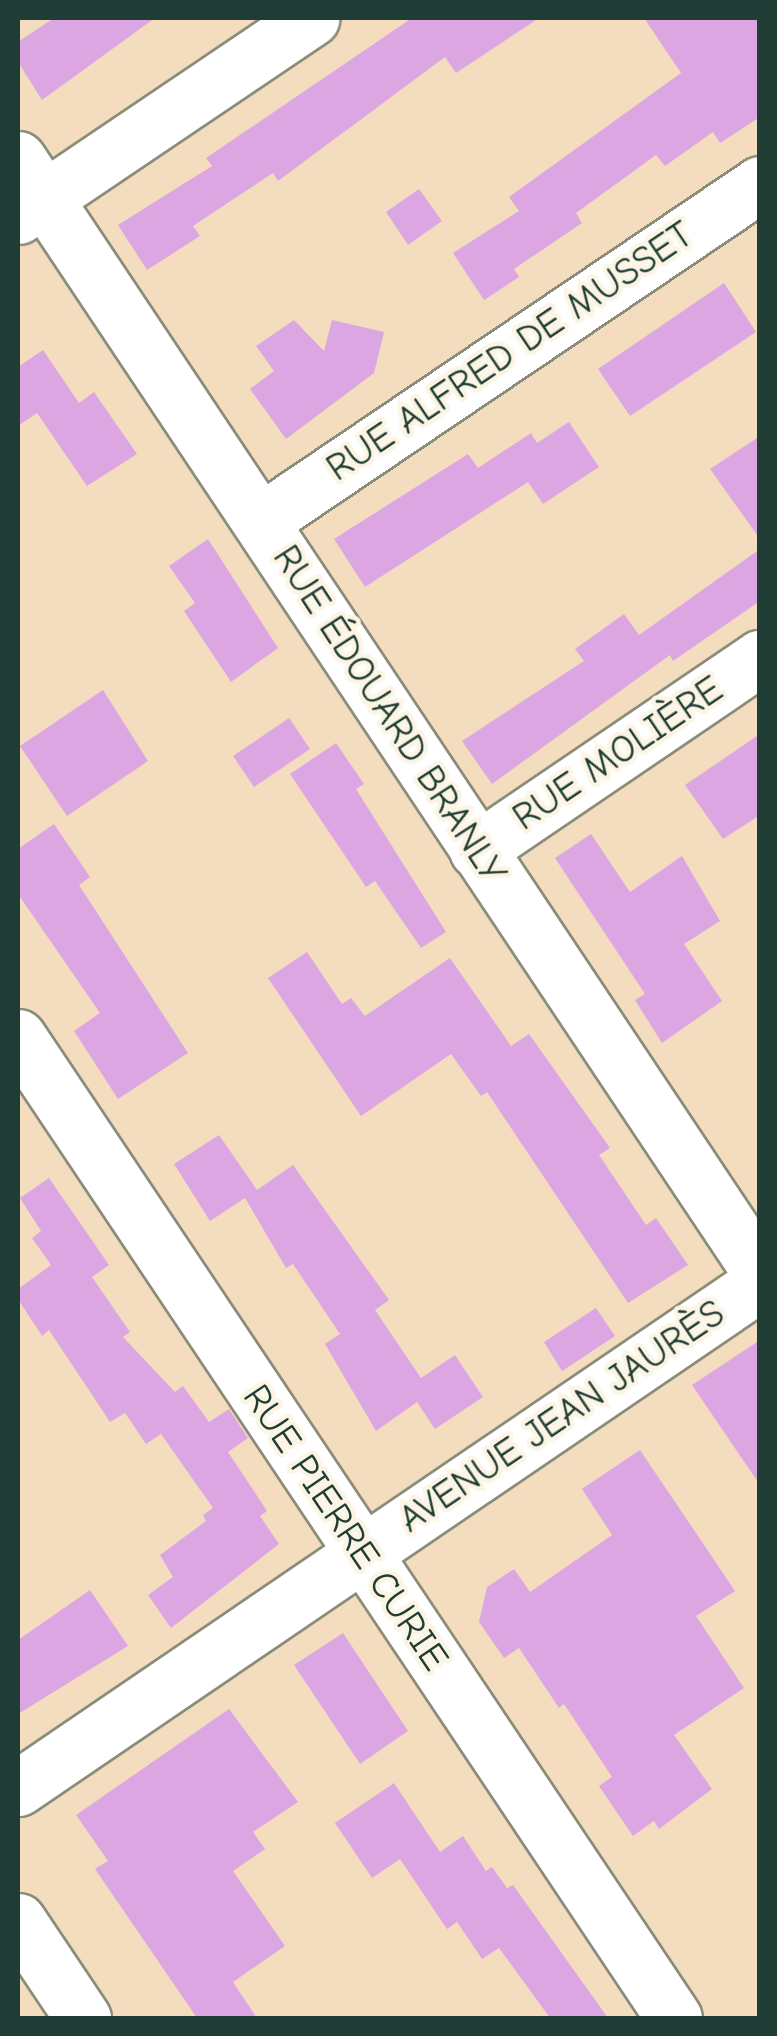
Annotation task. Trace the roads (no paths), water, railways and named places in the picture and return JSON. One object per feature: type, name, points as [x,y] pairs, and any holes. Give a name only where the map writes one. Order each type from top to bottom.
[{"type":"street","points":[[26,191],[311,18]]},
{"type":"street","name":"RUE ALFRED DE MUSSET","points":[[261,521],[760,184]]},
{"type":"street","name":"RUE ÉDOUARD BRANLY","points":[[26,191],[261,521],[760,1272]]},
{"type":"street","name":"RUE MOLIÈRE","points":[[477,850],[760,658]]},
{"type":"street","name":"RUE PIERRE CURIE","points":[[18,1037],[674,2018]]},
{"type":"street","name":"AVENUE JEAN JAURÈS","points":[[18,1788],[760,1283]]},
{"type":"street","points":[[18,1921],[83,2018]]}]
